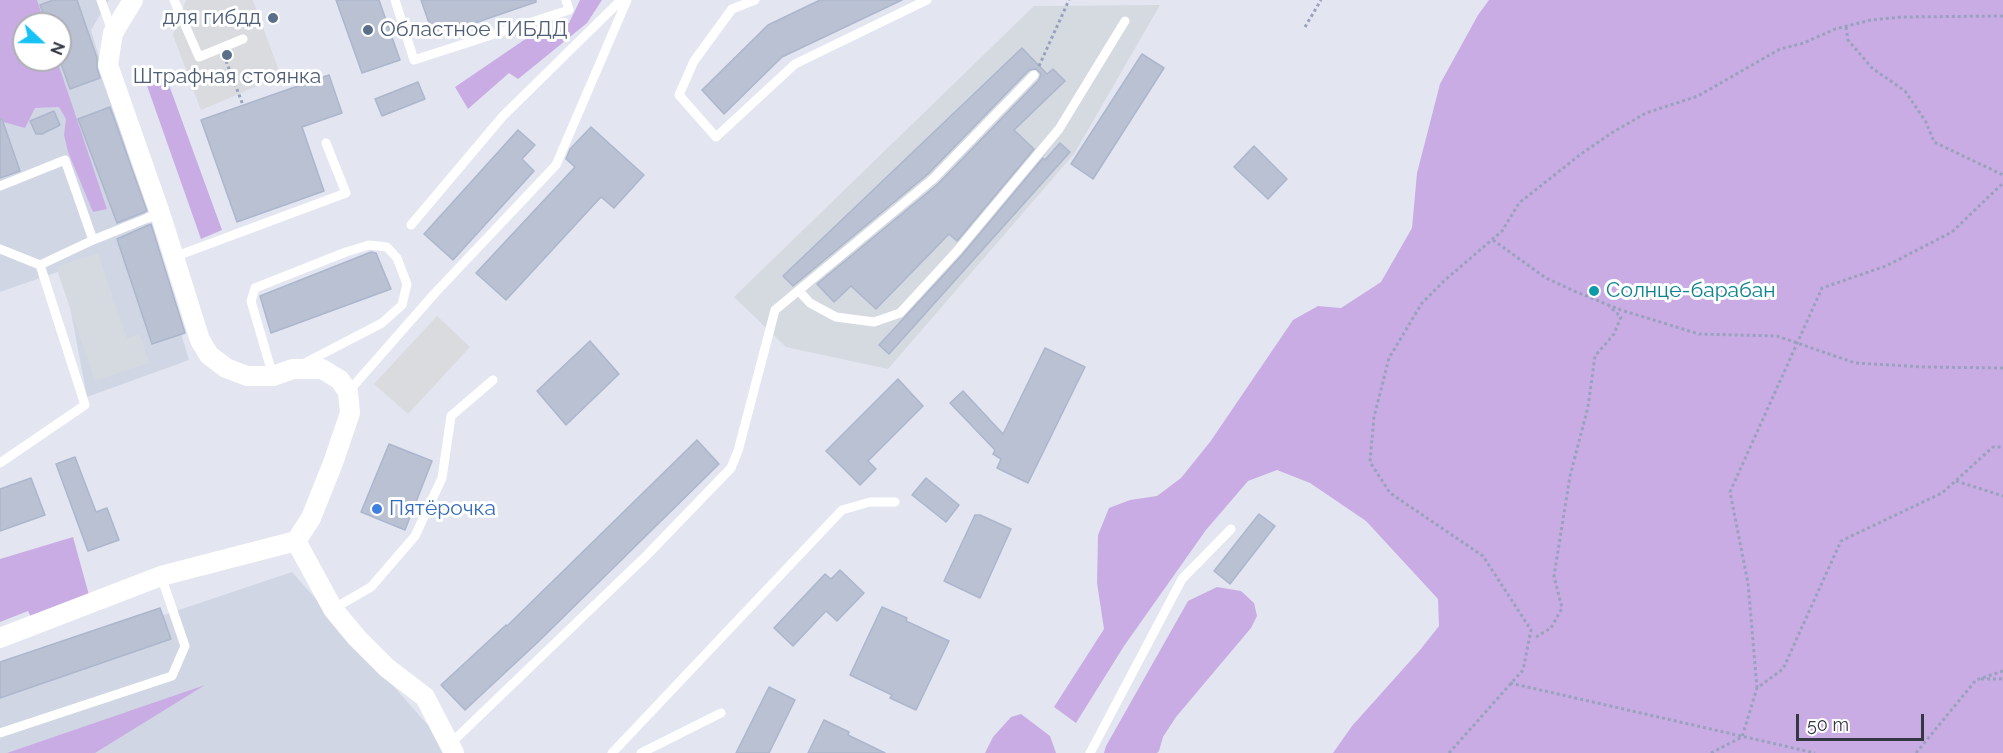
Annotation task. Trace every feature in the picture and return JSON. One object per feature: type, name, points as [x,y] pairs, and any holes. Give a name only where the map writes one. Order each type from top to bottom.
[{"type":"street","points":[[0,638],[161,576],[296,541],[311,518],[350,413],[348,392],[340,380],[322,369],[293,369],[273,376],[247,376],[226,368],[209,355],[200,340],[160,213],[108,65],[113,33],[133,0]]},
{"type":"street","points":[[296,541],[333,609],[357,638],[387,668],[426,697],[452,748]]},
{"type":"lane","points":[[101,0],[113,33]]},
{"type":"lane","points":[[174,0],[199,57],[243,39]]},
{"type":"lane","points":[[395,0],[414,60],[569,10],[566,0]]},
{"type":"lane","points":[[411,225],[503,116],[621,0]]},
{"type":"lane","points":[[348,392],[435,293],[556,165],[627,0]]},
{"type":"lane","points":[[755,0],[732,9],[694,61],[679,95],[716,137],[795,64],[927,0]]},
{"type":"lane","points":[[799,291],[810,303],[836,317],[874,322],[900,313],[957,251],[1059,129],[1125,21]]},
{"type":"lane","points":[[452,748],[647,555],[731,468],[738,451],[774,310],[933,179],[1034,75]]},
{"type":"lane","points":[[174,257],[346,193],[326,143]]},
{"type":"lane","points":[[0,186],[65,160],[93,240]]},
{"type":"lane","points":[[0,249],[40,265],[93,240],[160,213]]},
{"type":"lane","points":[[273,376],[250,301],[255,288],[346,252],[369,245],[387,247],[397,258],[406,284],[402,305],[382,323],[293,369]]},
{"type":"lane","points":[[0,464],[85,405],[40,265]]},
{"type":"lane","points":[[333,609],[371,588],[415,536],[442,478],[451,416],[493,380]]},
{"type":"lane","points":[[612,753],[842,510],[870,502],[895,502]]},
{"type":"lane","points":[[1090,753],[1182,579],[1231,529]]},
{"type":"lane","points":[[0,733],[172,676],[185,646],[161,576]]},
{"type":"lane","points":[[641,753],[721,713]]},
{"type":"path","points":[[1034,75],[1069,0]]},
{"type":"path","points":[[1305,27],[1321,0]]},
{"type":"path","points":[[1449,753],[1522,670],[1531,630],[1483,556],[1390,493],[1370,462],[1374,417],[1389,358],[1422,303],[1502,231],[1519,203],[1613,132],[1646,113],[1698,96],[1780,49],[1804,43],[1845,26],[1871,20],[1902,17],[2003,16]]},
{"type":"path","points":[[1845,26],[1848,39],[1872,68],[1905,91],[1926,122],[1934,142],[2003,175]]},
{"type":"path","points":[[221,48],[243,105]]},
{"type":"path","points":[[1711,753],[1742,737],[1757,688],[1748,583],[1730,492],[1822,288],[1886,266],[1952,232],[2003,183]]},
{"type":"path","points":[[1493,240],[1546,278],[1607,304],[1699,334],[1777,336],[1855,363],[2003,368]]},
{"type":"path","points":[[1536,637],[1551,628],[1562,608],[1554,576],[1570,476],[1588,407],[1595,356],[1614,334],[1621,317],[1607,304]]},
{"type":"path","points":[[1757,688],[1783,669],[1841,541],[1942,493],[1993,447],[2003,447]]},
{"type":"path","points":[[1956,481],[2003,496]]},
{"type":"path","points":[[1916,753],[1976,680],[2003,671]]},
{"type":"path","points":[[1976,680],[2003,679]]},
{"type":"path","points":[[1510,683],[1815,753]]},
{"type":"shaded area","points":[[0,0],[109,0],[91,30],[189,360],[87,397],[63,270],[0,292]]},
{"type":"shaded area","points":[[0,0],[37,0],[41,12],[12,12],[12,72],[61,72],[107,209],[93,212],[68,152],[64,135],[66,119],[59,107],[35,108],[25,128],[0,121]]},
{"type":"shaded area","name":"Штрафная стоянка","points":[[186,0],[253,0],[281,76],[201,110],[173,35]]},
{"type":"shaded area","points":[[580,0],[602,0],[587,23],[533,67],[518,79],[509,73],[468,109],[455,87],[524,40],[569,23]]},
{"type":"shaded area","points":[[1489,0],[2003,0],[2003,753],[1333,753],[1352,726],[1439,626],[1438,599],[1366,521],[1310,483],[1277,470],[1248,481],[1206,530],[1124,646],[1076,723],[1054,707],[1104,629],[1097,583],[1098,535],[1109,508],[1130,500],[1157,496],[1181,478],[1210,442],[1293,320],[1318,306],[1341,308],[1381,282],[1412,228],[1417,173],[1440,84],[1478,15]]},
{"type":"shaded area","points":[[1160,5],[1074,154],[888,369],[786,347],[734,297],[1034,6]]},
{"type":"shaded area","points":[[165,74],[222,230],[201,239],[145,80]]},
{"type":"shaded area","points":[[98,253],[127,338],[140,334],[149,363],[95,381],[56,267]]},
{"type":"shaded area","points":[[437,316],[470,347],[408,414],[374,384]]},
{"type":"shaded area","points":[[73,537],[89,595],[32,619],[28,611],[0,622],[0,559]]},
{"type":"shaded area","points":[[292,572],[443,742],[444,753],[0,753],[0,670]]},
{"type":"shaded area","points":[[1217,587],[1241,591],[1254,603],[1257,616],[1251,628],[1176,717],[1163,737],[1157,753],[1104,753],[1188,601]]},
{"type":"shaded area","points":[[205,685],[95,753],[7,753]]},
{"type":"shaded area","points":[[1021,714],[1050,736],[1056,753],[985,753],[993,737],[1011,717]]},
{"type":"building","points":[[53,0],[77,0],[97,58],[100,78],[70,89],[64,72],[72,72],[72,12],[43,12],[40,5]]},
{"type":"building","name":"Областное ГИБДД","points":[[336,0],[379,0],[400,60],[362,73]]},
{"type":"building","points":[[421,0],[536,0],[536,2],[434,37]]},
{"type":"building","points":[[820,0],[902,0],[782,57],[724,114],[702,90],[768,25]]},
{"type":"building","points":[[1022,48],[1047,74],[1053,69],[1065,81],[1014,130],[1034,149],[957,241],[949,234],[876,309],[851,286],[834,302],[817,284],[938,184],[1039,80],[1041,74],[1036,69],[1029,70],[928,174],[793,286],[783,276]]},
{"type":"building","points":[[1142,54],[1164,68],[1093,179],[1071,164]]},
{"type":"building","points":[[329,75],[342,113],[302,127],[324,191],[237,222],[201,120]]},
{"type":"building","points":[[418,82],[425,99],[382,116],[375,99]]},
{"type":"building","points":[[110,107],[147,211],[117,223],[78,119]]},
{"type":"building","points":[[54,111],[60,125],[42,134],[36,134],[30,121]]},
{"type":"building","points":[[0,119],[2,119],[20,171],[0,178]]},
{"type":"building","points":[[591,127],[644,175],[614,208],[601,197],[506,300],[476,273],[575,167],[566,159],[570,149]]},
{"type":"building","points":[[518,130],[535,145],[522,159],[534,171],[453,260],[424,234]]},
{"type":"building","points":[[1060,143],[1070,152],[889,354],[879,345],[962,255],[1043,158],[1045,160]]},
{"type":"building","points":[[1254,146],[1287,179],[1268,199],[1234,167]]},
{"type":"building","points":[[151,224],[185,333],[152,344],[117,239]]},
{"type":"building","points":[[371,252],[376,253],[391,289],[271,333],[260,296]]},
{"type":"building","points":[[590,341],[619,374],[566,425],[537,391]]},
{"type":"building","points":[[1045,348],[1085,367],[1028,483],[997,468],[1001,459],[993,454],[995,450],[950,403],[963,391],[1003,434]]},
{"type":"building","points":[[898,379],[923,406],[868,461],[876,469],[860,485],[826,451]]},
{"type":"building","points":[[697,440],[719,464],[538,642],[465,710],[441,685],[507,626]]},
{"type":"building","points":[[389,444],[432,461],[405,530],[361,512]]},
{"type":"building","points":[[75,457],[96,512],[107,508],[119,540],[88,551],[56,464]]},
{"type":"building","points":[[31,478],[45,515],[0,531],[0,489]]},
{"type":"building","points":[[926,478],[959,505],[946,522],[912,495]]},
{"type":"building","points":[[1259,514],[1275,526],[1230,584],[1214,571]]},
{"type":"building","points":[[975,515],[980,515],[1011,529],[980,598],[944,581]]},
{"type":"building","points":[[840,570],[864,593],[837,621],[826,611],[793,646],[774,628],[825,574],[831,579]]},
{"type":"building","points":[[882,607],[949,641],[916,710],[890,698],[892,695],[850,675]]},
{"type":"building","points":[[160,608],[171,639],[0,698],[0,662]]},
{"type":"building","points":[[769,687],[795,700],[769,753],[736,753]]},
{"type":"building","points":[[824,720],[849,732],[848,735],[885,753],[808,753]]},
{"type":"place","name":"для гибдд","points":[[273,18]]},
{"type":"place","name":"Областное ГИБДД","points":[[368,30]]},
{"type":"place","name":"Штрафная стоянка","points":[[227,55]]},
{"type":"place","name":"Солнце-барабан","points":[[1594,291]]},
{"type":"place","name":"Пятёрочка","points":[[377,509]]}]
